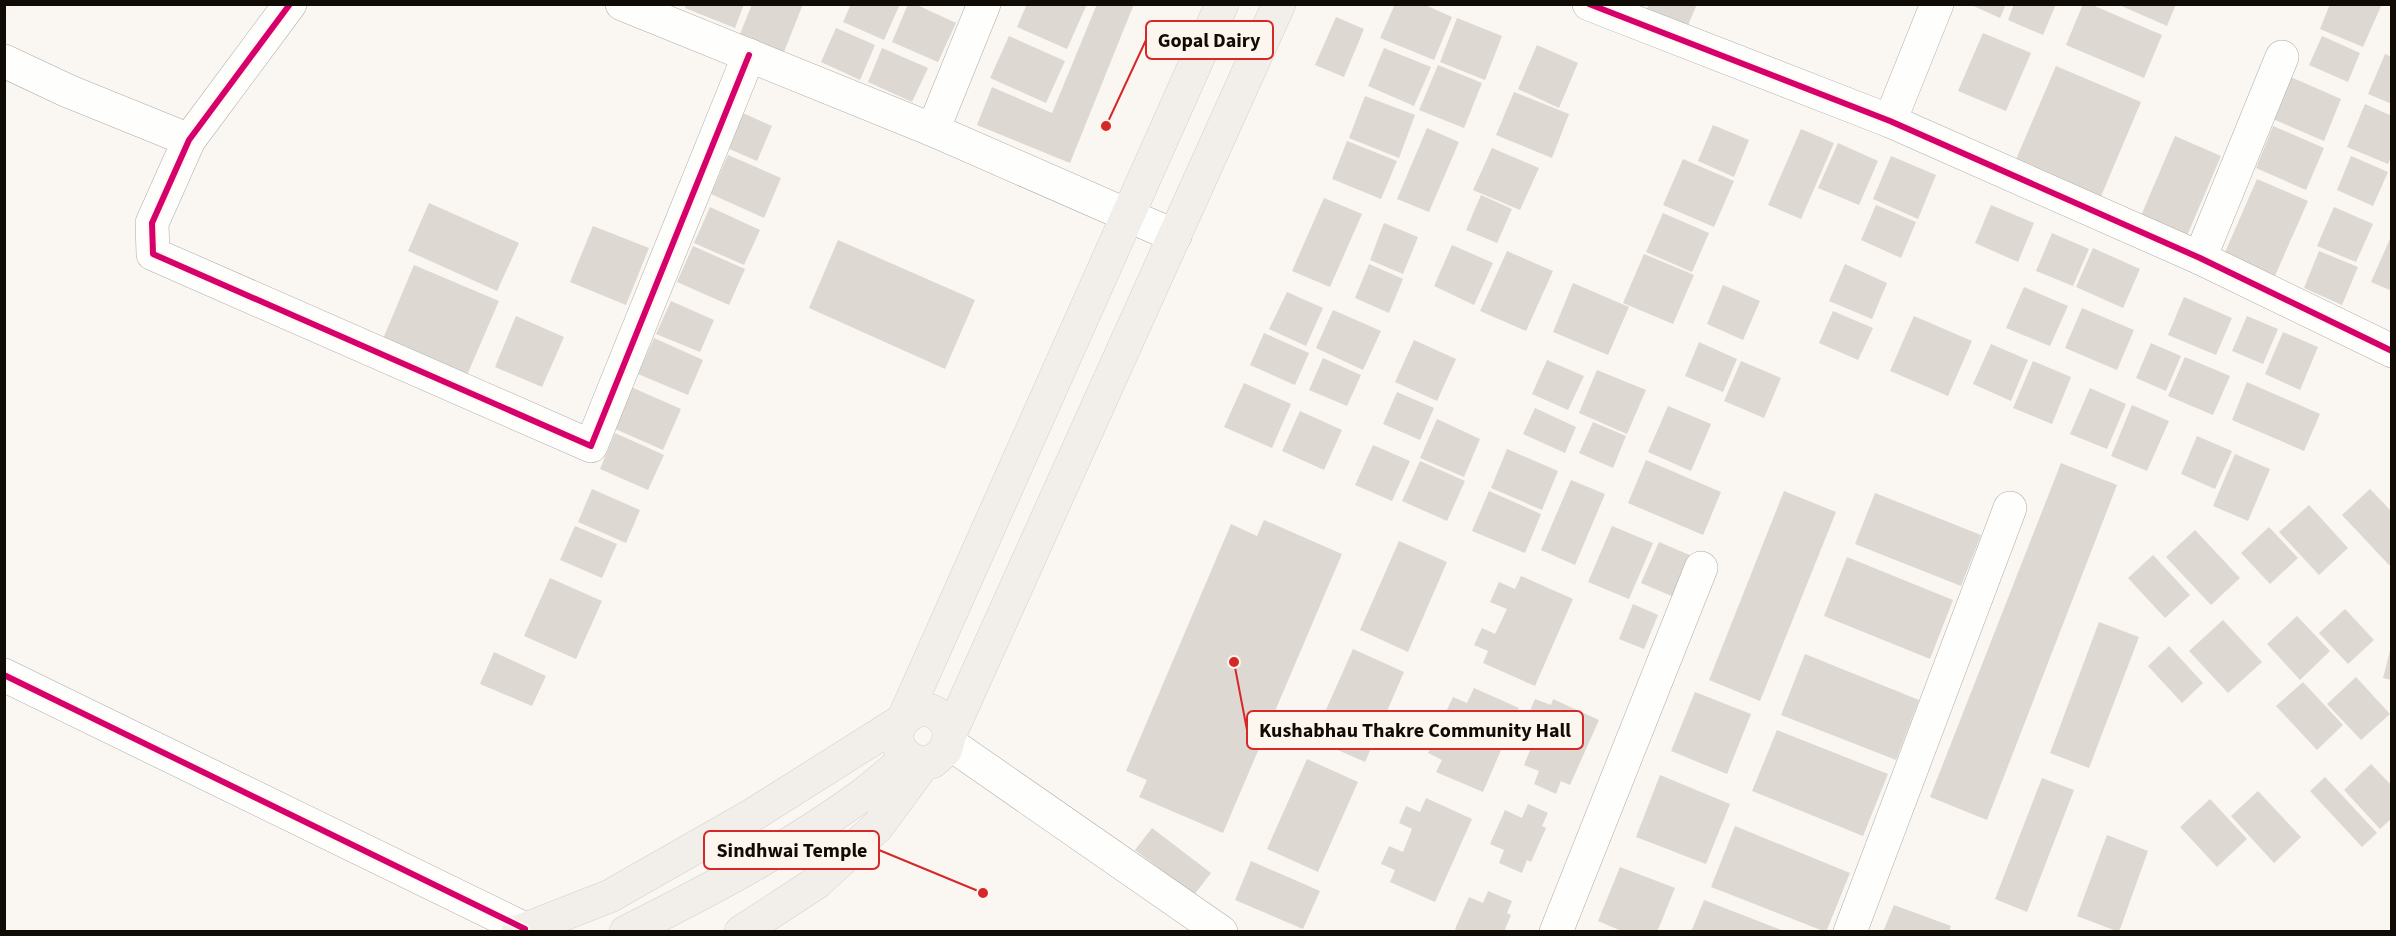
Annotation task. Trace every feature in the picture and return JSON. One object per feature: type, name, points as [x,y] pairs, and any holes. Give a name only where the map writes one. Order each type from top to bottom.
[{"type":"main road","points":[[915,760],[898,744],[896,736],[1222,4]]},
{"type":"main road","points":[[626,932],[687,901],[778,849],[915,760],[939,757],[950,738],[1279,4]]},
{"type":"main road","points":[[979,550],[1025,567]]},
{"type":"main road","points":[[521,930],[610,896],[754,814],[918,710],[935,712],[943,717],[950,738]]},
{"type":"main road","points":[[741,932],[816,883],[877,827],[915,760]]},
{"type":"street","points":[[290,4],[189,140],[152,223],[153,254],[591,446],[749,55]]},
{"type":"street","points":[[622,4],[933,130],[1175,236]]},
{"type":"street","points":[[933,130],[984,4]]},
{"type":"street","points":[[1588,4],[1890,121],[2200,258],[2391,351]]},
{"type":"street","points":[[1890,121],[1937,4]]},
{"type":"street","points":[[2200,258],[2282,57]]},
{"type":"street","points":[[4,61],[68,91],[189,140]]},
{"type":"street","points":[[1850,932],[2010,508]]},
{"type":"street","points":[[1556,932],[1701,567]]},
{"type":"street","points":[[4,675],[521,930]]},
{"type":"street","points":[[950,738],[1221,932]]},
{"type":"building","points":[[686,4],[744,4],[735,28],[685,8]]},
{"type":"building","points":[[752,4],[803,4],[784,52],[740,34]]},
{"type":"building","points":[[851,4],[900,4],[884,40],[843,22]]},
{"type":"building","points":[[908,4],[915,4],[956,23],[938,62],[892,42]]},
{"type":"building","points":[[1027,4],[1087,4],[1067,49],[1017,27]]},
{"type":"building","points":[[1097,4],[1134,4],[1070,163],[977,125],[992,87],[1052,113]]},
{"type":"building","points":[[1395,4],[1423,4],[1452,17],[1434,60],[1380,38]]},
{"type":"building","points":[[1649,4],[1697,4],[1686,30],[1645,13]]},
{"type":"building","points":[[1969,4],[2006,4],[2000,18]]},
{"type":"building","points":[[2014,4],[2056,4],[2043,35],[2008,20]]},
{"type":"building","points":[[2083,4],[2090,4],[2162,35],[2144,78],[2066,45]]},
{"type":"building","points":[[2117,4],[2176,4],[2167,26]]},
{"type":"building","points":[[2330,4],[2381,6],[2363,47],[2320,29]]},
{"type":"building","points":[[1336,17],[1364,29],[1344,77],[1315,65]]},
{"type":"building","points":[[1457,18],[1502,36],[1485,80],[1440,62]]},
{"type":"building","points":[[836,28],[875,45],[860,80],[821,62]]},
{"type":"building","points":[[1983,33],[2031,53],[2006,111],[1958,91]]},
{"type":"building","points":[[1009,36],[1065,61],[1046,103],[990,78]]},
{"type":"building","points":[[2322,36],[2360,53],[2348,82],[2309,65]]},
{"type":"building","points":[[1537,45],[1578,63],[1559,108],[1518,89]]},
{"type":"building","points":[[882,48],[928,68],[912,102],[868,82]]},
{"type":"building","points":[[1384,48],[1431,67],[1414,106],[1368,86]]},
{"type":"building","points":[[2385,54],[2392,57],[2392,104],[2368,94]]},
{"type":"building","points":[[1438,65],[1482,83],[1464,128],[1419,110]]},
{"type":"building","points":[[2056,66],[2141,102],[2099,201],[2014,164]]},
{"type":"building","points":[[2286,75],[2341,99],[2324,141],[2268,117]]},
{"type":"building","points":[[1514,92],[1569,114],[1552,158],[1496,135]]},
{"type":"building","points":[[1365,96],[1415,115],[1399,158],[1349,138]]},
{"type":"building","points":[[2365,104],[2392,116],[2392,155],[2388,164],[2347,147]]},
{"type":"building","points":[[743,113],[772,126],[757,161],[727,148]]},
{"type":"building","points":[[1713,125],[1749,140],[1734,177],[1698,161]]},
{"type":"building","points":[[2273,126],[2324,148],[2306,190],[2256,168]]},
{"type":"building","points":[[1427,128],[1459,142],[1429,212],[1397,199]]},
{"type":"building","points":[[1801,129],[1834,143],[1801,219],[1768,205]]},
{"type":"building","points":[[2175,136],[2221,156],[2186,238],[2140,218]]},
{"type":"building","points":[[1347,141],[1397,161],[1381,199],[1332,179]]},
{"type":"building","points":[[1838,143],[1878,161],[1859,205],[1818,188]]},
{"type":"building","points":[[1492,148],[1539,168],[1520,210],[1473,190]]},
{"type":"building","points":[[728,155],[781,178],[764,218],[711,194]]},
{"type":"building","points":[[1891,156],[1936,175],[1918,219],[1873,199]]},
{"type":"building","points":[[2351,156],[2388,172],[2373,206],[2337,190]]},
{"type":"building","points":[[1683,159],[1734,181],[1714,227],[1663,205]]},
{"type":"building","points":[[2257,179],[2308,201],[2274,278],[2223,257]]},
{"type":"building","points":[[1481,195],[1512,209],[1497,243],[1466,230]]},
{"type":"building","points":[[1324,198],[1362,214],[1330,287],[1292,271]]},
{"type":"building","points":[[429,203],[519,243],[497,291],[408,251]]},
{"type":"building","points":[[1876,205],[1916,222],[1901,258],[1861,240]]},
{"type":"building","points":[[1991,205],[2034,223],[2018,262],[1975,243]]},
{"type":"building","points":[[710,207],[760,230],[744,265],[694,243]]},
{"type":"building","points":[[2334,207],[2373,224],[2356,262],[2317,246]]},
{"type":"building","points":[[1663,213],[1709,233],[1692,272],[1646,252]]},
{"type":"building","points":[[1384,223],[1418,237],[1403,274],[1370,260]]},
{"type":"building","points":[[593,226],[649,248],[626,305],[570,282]]},
{"type":"building","points":[[2052,233],[2089,249],[2073,286],[2036,271]]},
{"type":"building","points":[[2392,234],[2392,291],[2371,282]]},
{"type":"building","points":[[838,240],[975,300],[945,369],[809,308]]},
{"type":"building","points":[[1452,245],[1493,263],[1474,305],[1434,286]]},
{"type":"building","points":[[693,246],[745,269],[729,305],[677,282]]},
{"type":"building","points":[[2093,248],[2140,269],[2123,308],[2076,287]]},
{"type":"building","points":[[1507,251],[1553,271],[1526,331],[1480,311]]},
{"type":"building","points":[[2319,251],[2358,267],[2342,305],[2304,288]]},
{"type":"building","points":[[1644,254],[1694,275],[1673,324],[1623,303]]},
{"type":"building","points":[[1369,264],[1403,279],[1389,313],[1355,298]]},
{"type":"building","points":[[1845,264],[1887,283],[1872,319],[1829,301]]},
{"type":"building","points":[[414,265],[499,301],[464,382],[380,346]]},
{"type":"building","points":[[1573,283],[1629,307],[1608,355],[1553,332]]},
{"type":"building","points":[[1723,285],[1760,301],[1743,340],[1707,324]]},
{"type":"building","points":[[2024,287],[2068,306],[2050,346],[2006,328]]},
{"type":"building","points":[[1287,292],[1323,308],[1306,346],[1269,329]]},
{"type":"building","points":[[2184,297],[2232,318],[2216,355],[2168,335]]},
{"type":"building","points":[[671,301],[714,320],[700,352],[656,334]]},
{"type":"building","points":[[2082,308],[2134,330],[2117,370],[2065,348]]},
{"type":"building","points":[[1333,310],[1381,331],[1363,370],[1316,348]]},
{"type":"building","points":[[1833,311],[1873,328],[1858,360],[1819,343]]},
{"type":"building","points":[[516,316],[564,337],[542,387],[495,367]]},
{"type":"building","points":[[1914,316],[1972,341],[1948,396],[1890,371]]},
{"type":"building","points":[[2247,316],[2278,329],[2263,364],[2232,351]]},
{"type":"building","points":[[2283,332],[2318,347],[2300,390],[2265,374]]},
{"type":"building","points":[[1264,333],[1309,353],[1295,385],[1250,365]]},
{"type":"building","points":[[654,338],[703,360],[688,395],[638,374]]},
{"type":"building","points":[[1414,340],[1456,359],[1437,401],[1395,382]]},
{"type":"building","points":[[1699,342],[1737,359],[1723,392],[1685,376]]},
{"type":"building","points":[[2151,343],[2181,356],[2166,391],[2136,378]]},
{"type":"building","points":[[1991,344],[2028,360],[2011,401],[1973,384]]},
{"type":"building","points":[[2185,357],[2230,376],[2213,415],[2168,396]]},
{"type":"building","points":[[1323,358],[1361,375],[1347,406],[1309,390]]},
{"type":"building","points":[[1547,360],[1584,376],[1568,410],[1532,394]]},
{"type":"building","points":[[1741,361],[1781,378],[1764,418],[1724,401]]},
{"type":"building","points":[[2033,361],[2071,377],[2052,424],[2013,408]]},
{"type":"building","points":[[1597,370],[1646,390],[1627,434],[1579,413]]},
{"type":"building","points":[[2247,382],[2320,414],[2304,451],[2232,420]]},
{"type":"building","points":[[1244,383],[1291,404],[1272,448],[1224,427]]},
{"type":"building","points":[[631,387],[681,409],[663,450],[613,428]]},
{"type":"building","points":[[2090,388],[2126,404],[2107,449],[2070,434]]},
{"type":"building","points":[[1397,392],[1434,408],[1420,440],[1383,424]]},
{"type":"building","points":[[2132,405],[2169,421],[2147,471],[2111,456]]},
{"type":"building","points":[[1668,406],[1711,424],[1691,471],[1648,452]]},
{"type":"building","points":[[1535,408],[1576,427],[1565,453],[1523,434]]},
{"type":"building","points":[[1300,411],[1342,430],[1324,470],[1282,451]]},
{"type":"building","points":[[1437,419],[1480,439],[1464,477],[1420,458]]},
{"type":"building","points":[[1593,422],[1626,436],[1613,468],[1579,453]]},
{"type":"building","points":[[615,433],[664,455],[648,490],[600,469]]},
{"type":"building","points":[[2197,436],[2232,451],[2215,489],[2181,474]]},
{"type":"building","points":[[1373,445],[1410,461],[1392,501],[1355,485]]},
{"type":"building","points":[[1507,449],[1558,471],[1542,510],[1491,488]]},
{"type":"building","points":[[2235,454],[2270,469],[2248,521],[2213,506]]},
{"type":"building","points":[[1646,460],[1721,492],[1703,535],[1628,503]]},
{"type":"building","points":[[1420,461],[1465,481],[1447,521],[1402,501]]},
{"type":"building","points":[[2061,463],[2117,485],[1987,820],[1930,797]]},
{"type":"building","points":[[1571,480],[1605,494],[1575,565],[1541,550]]},
{"type":"building","points":[[592,489],[640,510],[626,543],[578,522]]},
{"type":"building","points":[[2370,489],[2392,512],[2392,563],[2389,565],[2342,515]]},
{"type":"building","points":[[1489,491],[1541,514],[1525,553],[1472,531]]},
{"type":"building","points":[[1784,491],[1836,512],[1760,701],[1709,680]]},
{"type":"building","points":[[1875,493],[1981,535],[1961,586],[1855,544]]},
{"type":"building","points":[[2309,505],[2348,548],[2319,575],[2279,532]]},
{"type":"building","points":[[1264,520],[1342,554],[1223,833],[1139,797],[1147,780],[1126,771],[1231,524],[1257,536]]},
{"type":"building","points":[[575,526],[617,544],[602,578],[560,560]]},
{"type":"building","points":[[1612,526],[1653,543],[1629,599],[1588,582]]},
{"type":"building","points":[[2269,527],[2298,558],[2270,584],[2241,553]]},
{"type":"building","points":[[2195,530],[2240,578],[2211,605],[2166,557]]},
{"type":"building","points":[[1399,541],[1447,562],[1408,652],[1360,630]]},
{"type":"building","points":[[1659,542],[1699,559],[1681,600],[1641,583]]},
{"type":"building","points":[[2153,555],[2190,595],[2165,618],[2128,578]]},
{"type":"building","points":[[1847,557],[1953,600],[1930,659],[1824,616]]},
{"type":"building","points":[[1521,576],[1573,599],[1535,686],[1483,663],[1488,651],[1474,645],[1482,628],[1495,634],[1507,609],[1490,602],[1499,582],[1515,589]]},
{"type":"building","points":[[550,578],[602,601],[576,659],[524,636]]},
{"type":"building","points":[[1633,604],[1658,615],[1644,649],[1619,639]]},
{"type":"building","points":[[2345,609],[2374,640],[2348,664],[2319,633]]},
{"type":"building","points":[[2297,616],[2330,651],[2300,680],[2267,644]]},
{"type":"building","points":[[2223,620],[2262,662],[2228,693],[2189,651]]},
{"type":"building","points":[[2099,622],[2139,637],[2089,768],[2050,753]]},
{"type":"building","points":[[2169,646],[2203,683],[2182,703],[2148,666]]},
{"type":"building","points":[[2392,647],[2392,680],[2383,678]]},
{"type":"building","points":[[1353,649],[1404,672],[1365,762],[1313,739]]},
{"type":"building","points":[[494,652],[546,676],[532,706],[480,684]]},
{"type":"building","points":[[1805,654],[1919,700],[1896,760],[1781,715]]},
{"type":"building","points":[[2356,677],[2390,714],[2361,740],[2327,704]]},
{"type":"building","points":[[2303,682],[2343,725],[2317,750],[2276,706]]},
{"type":"building","points":[[1474,688],[1519,708],[1483,792],[1436,772],[1442,760],[1428,753],[1436,737],[1449,743],[1459,719],[1445,714],[1453,697],[1467,703]]},
{"type":"building","points":[[1695,692],[1751,714],[1727,774],[1671,751]]},
{"type":"building","points":[[1535,699],[1551,705],[1553,699],[1599,720],[1570,785],[1561,781],[1556,794],[1534,784],[1539,771],[1524,765],[1531,748],[1517,741]]},
{"type":"building","points":[[1777,730],[1888,774],[1863,836],[1752,791]]},
{"type":"building","points":[[1307,759],[1358,782],[1318,872],[1267,849]]},
{"type":"building","points":[[2371,764],[2392,786],[2392,818],[2380,829],[2344,790]]},
{"type":"building","points":[[1660,775],[1730,804],[1706,864],[1636,837]]},
{"type":"building","points":[[2325,777],[2377,833],[2362,847],[2310,791]]},
{"type":"building","points":[[2042,778],[2074,790],[2027,912],[1995,899]]},
{"type":"building","points":[[2258,791],[2301,837],[2274,863],[2231,816]]},
{"type":"building","points":[[1426,798],[1472,819],[1435,902],[1390,882],[1395,870],[1381,864],[1389,846],[1403,852],[1412,829],[1399,823],[1406,806],[1420,812]]},
{"type":"building","points":[[2210,799],[2247,839],[2217,867],[2180,827]]},
{"type":"building","points":[[1528,804],[1548,813],[1542,826],[1546,828],[1531,862],[1527,860],[1522,873],[1499,863],[1504,850],[1490,844],[1505,810],[1522,818]]},
{"type":"building","points":[[1735,826],[1850,873],[1826,932],[1711,887]]},
{"type":"building","points":[[1152,828],[1211,873],[1194,895],[1135,850]]},
{"type":"building","points":[[2107,835],[2148,851],[2119,932],[2077,916]]},
{"type":"building","points":[[1251,861],[1320,891],[1303,929],[1235,900]]},
{"type":"building","points":[[1620,867],[1675,888],[1657,932],[1624,932],[1598,921]]},
{"type":"building","points":[[1488,891],[1512,901],[1507,913],[1511,915],[1504,932],[1461,932],[1455,929],[1469,897],[1483,903]]},
{"type":"building","points":[[1704,900],[1784,931],[1691,932]]},
{"type":"building","points":[[1894,905],[1951,926],[1949,932],[1883,932]]},
{"type":"cycle path","points":[[290,4],[189,140],[152,223],[153,254],[591,446],[749,55]]},
{"type":"cycle path","points":[[1589,4],[1890,121],[2200,258],[2392,351]]},
{"type":"cycle path","points":[[4,675],[525,929]]},
{"type":"place","name":"Gopal Dairy","points":[[1106,126]]},
{"type":"place","name":"Kushabhau Thakre Community Hall","points":[[1234,662]]},
{"type":"place","name":"Sindhwai Temple","points":[[983,893]]}]
